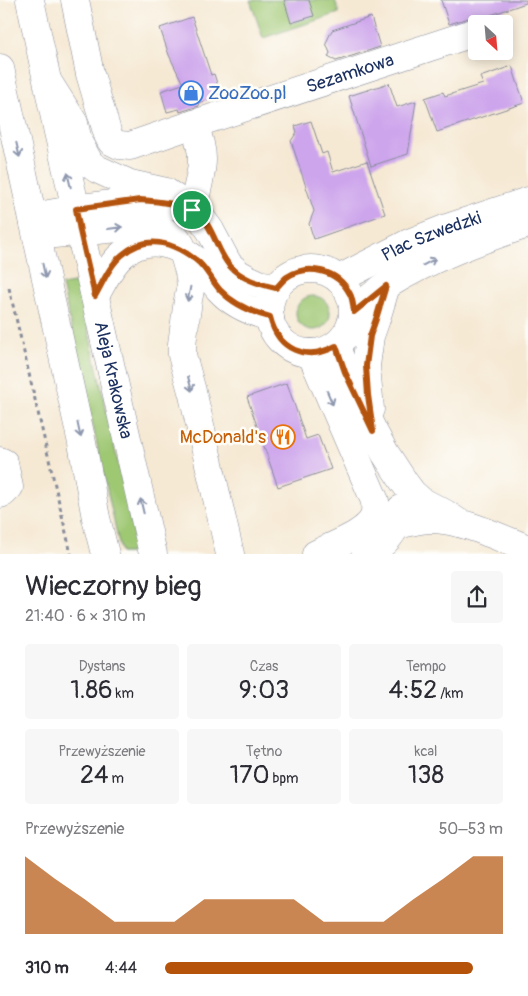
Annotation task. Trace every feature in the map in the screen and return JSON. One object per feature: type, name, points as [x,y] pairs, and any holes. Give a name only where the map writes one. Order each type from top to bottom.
[{"type":"street","name":"Aleja Krakowska","points":[[30,0],[153,554]]},
{"type":"street","points":[[75,0],[90,74],[111,141],[119,145],[130,146],[194,124],[200,142],[202,158],[192,210]]},
{"type":"street","name":"Sezamkowa","points":[[194,124],[468,35]]},
{"type":"street","points":[[0,68],[105,554]]},
{"type":"street","points":[[47,81],[74,123],[78,142],[90,164],[130,184],[166,192],[199,215],[205,222],[228,264],[238,274],[259,284],[276,288]]},
{"type":"street","points":[[34,223],[54,234],[78,220],[140,200],[163,202],[192,210]]},
{"type":"street","name":"Plac Szwedzki","points":[[339,279],[409,243],[528,200]]},
{"type":"street","points":[[78,220],[141,226],[164,231],[181,245],[191,285],[182,355],[230,554]]},
{"type":"street","name":"Plac Szwedzki","points":[[354,312],[386,286],[434,260],[456,249],[528,224]]},
{"type":"street","points":[[95,296],[112,266],[122,255],[130,249],[146,243],[161,242],[173,246],[196,260],[220,290],[231,300],[256,313],[270,317]]},
{"type":"street","points":[[313,269],[327,272],[339,279],[346,286],[350,294],[354,312],[351,325],[345,337],[323,350],[301,352],[291,348],[276,335],[270,317],[271,302],[276,288],[286,278],[299,271],[313,269]]},
{"type":"street","points":[[386,286],[370,336],[366,366],[368,395],[379,442],[412,493],[421,501],[459,523],[528,550]]},
{"type":"street","points":[[323,350],[345,372],[379,442],[400,498],[401,511],[393,534],[383,544],[366,554]]},
{"type":"street","points":[[316,554],[354,536],[366,528],[373,519],[376,510],[375,501],[323,350]]},
{"type":"street","points":[[0,461],[4,463],[9,487],[0,494]]},
{"type":"street","points":[[397,525],[433,519],[459,523]]},
{"type":"path","points":[[9,288],[71,554]]},
{"type":"green space","points":[[250,0],[335,0],[339,13],[263,38]]},
{"type":"green space","points":[[78,282],[138,553],[121,553],[62,285]]},
{"type":"green space","points":[[313,296],[325,301],[330,313],[325,325],[313,330],[301,325],[296,313],[301,301]]},
{"type":"building","points":[[284,0],[309,0],[314,16],[291,23]]},
{"type":"building","points":[[441,0],[526,0],[526,3],[491,15],[468,15],[468,18],[449,24]]},
{"type":"building","points":[[192,17],[211,75],[214,74],[221,96],[198,103],[199,106],[180,112],[179,109],[167,112],[161,91],[183,84],[169,55],[160,28]]},
{"type":"building","points":[[371,17],[380,47],[336,61],[328,57],[330,53],[326,43],[332,30]]},
{"type":"building","points":[[512,66],[524,103],[437,132],[425,98],[443,92],[445,96],[483,84],[480,77]]},
{"type":"building","points":[[389,83],[397,107],[416,101],[408,154],[371,166],[349,96]]},
{"type":"building","points":[[311,121],[322,154],[327,152],[333,172],[367,161],[385,214],[314,239],[309,224],[314,211],[291,141],[297,132],[295,126]]},
{"type":"building","name":"McDonald's","points":[[287,383],[306,439],[318,435],[331,469],[278,487],[247,397]]},
{"type":"place","name":"ZooZoo.pl","points":[[191,93]]},
{"type":"place","name":"McDonald's","points":[[283,437]]},
{"type":"route","points":[[140,200],[163,202],[192,210],[205,222],[228,264],[238,274],[259,284],[276,288],[286,278],[299,271],[313,269],[327,272],[346,286],[353,303],[354,312],[386,286],[370,336],[366,366],[373,431],[345,372],[336,346],[319,353],[301,352],[291,348],[276,335],[270,317],[256,313],[231,300],[220,290],[196,260],[173,246],[154,242],[130,249],[112,266],[95,296],[76,209],[140,200]]}]
